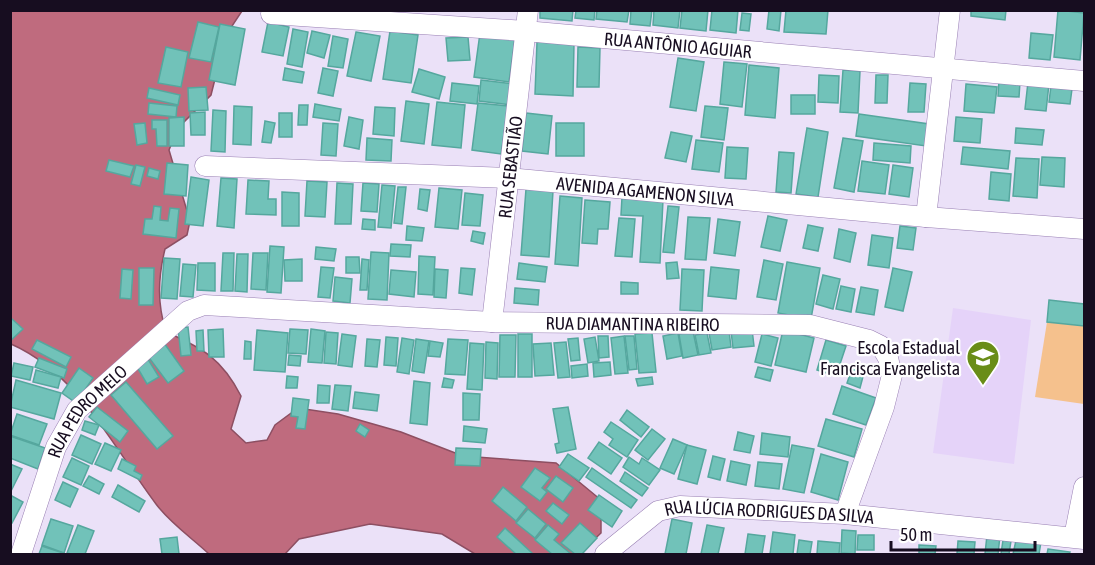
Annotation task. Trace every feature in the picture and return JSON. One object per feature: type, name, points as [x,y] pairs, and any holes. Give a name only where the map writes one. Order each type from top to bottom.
[{"type":"street","name":"RUA SEBASTIÃO","points":[[492,322],[528,10]]},
{"type":"street","points":[[926,217],[950,10]]},
{"type":"street","name":"RUA ANTÔNIO AGUIAR","points":[[271,14],[525,31],[1084,81]]},
{"type":"street","name":"AVENIDA AGAMENON SILVA","points":[[205,166],[508,178],[926,217],[1084,229]]},
{"type":"street","name":"RUA DIAMANTINA RIBEIRO","points":[[204,305],[492,322],[810,325],[881,346],[888,358],[892,375],[884,407],[845,514]]},
{"type":"street","name":"RUA PEDRO MELO","points":[[21,555],[56,447],[77,410],[188,311],[204,305]]},
{"type":"street","points":[[1079,538],[1084,487]]},
{"type":"street","name":"RUA LÚCIA RODRIGUES DA SILVA","points":[[608,551],[658,512],[680,506],[845,514],[1079,538]]},
{"type":"shaded area","points":[[11,11],[242,11],[226,35],[211,95],[178,128],[169,150],[190,221],[187,235],[165,249],[160,290],[161,311],[166,332],[210,356],[234,383],[241,396],[231,429],[246,443],[267,440],[275,425],[298,408],[338,414],[401,432],[463,456],[556,463],[601,500],[601,533],[579,554],[475,554],[442,534],[370,524],[299,539],[285,554],[209,554],[181,530],[156,504],[93,414],[75,393],[35,357],[11,344]]},
{"type":"shaded area","name":"Escola Estadual Francisca Evangelista","points":[[953,308],[1031,320],[1014,464],[933,453]]},
{"type":"shaded area","points":[[1047,322],[1084,326],[1084,404],[1035,397]]},
{"type":"building","points":[[540,10],[573,10],[572,21],[540,18]]},
{"type":"building","points":[[576,10],[595,10],[594,20],[575,18]]},
{"type":"building","points":[[597,10],[629,10],[627,22],[596,19]]},
{"type":"building","points":[[631,10],[652,10],[650,26],[630,24]]},
{"type":"building","points":[[654,10],[680,10],[678,28],[653,25]]},
{"type":"building","points":[[682,10],[708,10],[706,31],[680,28]]},
{"type":"building","points":[[712,10],[738,10],[736,33],[710,30]]},
{"type":"building","points":[[769,10],[781,10],[779,31],[767,29]]},
{"type":"building","points":[[786,10],[828,10],[826,34],[784,32]]},
{"type":"building","points":[[971,10],[1006,10],[1005,20],[971,16]]},
{"type":"building","points":[[1058,10],[1084,13],[1080,60],[1054,57]]},
{"type":"building","points":[[742,13],[751,14],[749,31],[740,30]]},
{"type":"building","points":[[198,22],[219,27],[211,62],[189,58]]},
{"type":"building","points":[[268,22],[289,27],[283,56],[262,52]]},
{"type":"building","points":[[220,24],[245,29],[235,85],[209,80]]},
{"type":"building","points":[[293,29],[308,32],[302,67],[287,64]]},
{"type":"building","points":[[312,31],[330,35],[324,58],[307,53]]},
{"type":"building","points":[[390,31],[418,35],[411,83],[383,79]]},
{"type":"building","points":[[356,32],[380,36],[371,81],[347,76]]},
{"type":"building","points":[[480,33],[515,38],[509,82],[474,77]]},
{"type":"building","points":[[1031,33],[1053,35],[1050,60],[1029,58]]},
{"type":"building","points":[[333,36],[348,39],[343,68],[328,66]]},
{"type":"building","points":[[468,37],[470,60],[448,61],[446,38]]},
{"type":"building","points":[[537,42],[574,43],[573,96],[535,94]]},
{"type":"building","points":[[166,47],[188,52],[181,87],[158,83]]},
{"type":"building","points":[[578,47],[600,48],[599,87],[577,87]]},
{"type":"building","points":[[678,58],[704,62],[696,111],[670,107]]},
{"type":"building","points":[[724,62],[747,64],[742,107],[720,104]]},
{"type":"building","points":[[749,65],[779,68],[775,118],[745,115]]},
{"type":"building","points":[[285,68],[304,72],[302,83],[283,80]]},
{"type":"building","points":[[323,68],[338,71],[333,96],[318,93]]},
{"type":"building","points":[[419,69],[445,77],[439,99],[412,92]]},
{"type":"building","points":[[843,70],[860,71],[858,113],[840,112]]},
{"type":"building","points":[[819,75],[839,76],[838,103],[818,102]]},
{"type":"building","points":[[876,75],[888,75],[887,103],[875,103]]},
{"type":"building","points":[[481,80],[515,84],[513,105],[479,101]]},
{"type":"building","points":[[999,80],[1020,82],[1019,97],[998,96]]},
{"type":"building","points":[[1028,82],[1049,84],[1046,111],[1025,109]]},
{"type":"building","points":[[452,83],[479,86],[477,104],[450,101]]},
{"type":"building","points":[[910,83],[926,84],[924,112],[908,112]]},
{"type":"building","points":[[966,84],[997,87],[994,113],[964,111]]},
{"type":"building","points":[[1051,86],[1072,89],[1070,104],[1049,102]]},
{"type":"building","points":[[206,87],[208,110],[189,111],[188,88]]},
{"type":"building","points":[[149,88],[180,95],[178,105],[147,98]]},
{"type":"building","points":[[791,95],[815,95],[815,114],[791,114]]},
{"type":"building","points":[[406,101],[429,104],[424,144],[401,141]]},
{"type":"building","points":[[437,102],[465,105],[461,148],[432,145]]},
{"type":"building","points":[[149,103],[177,106],[176,117],[148,114]]},
{"type":"building","points":[[478,103],[508,106],[501,154],[472,150]]},
{"type":"building","points":[[315,104],[341,109],[339,121],[313,117]]},
{"type":"building","points":[[299,105],[308,105],[307,125],[298,125]]},
{"type":"building","points":[[234,106],[252,107],[251,145],[233,144]]},
{"type":"building","points":[[705,106],[728,108],[724,140],[701,137]]},
{"type":"building","points":[[375,107],[395,108],[394,136],[373,134]]},
{"type":"building","points":[[213,110],[226,111],[225,152],[211,151]]},
{"type":"building","points":[[205,112],[205,135],[191,135],[190,113]]},
{"type":"building","points":[[279,113],[292,113],[292,137],[279,137]]},
{"type":"building","points":[[526,113],[552,116],[548,154],[522,151]]},
{"type":"building","points":[[859,114],[929,124],[926,146],[856,136]]},
{"type":"building","points":[[184,117],[184,146],[169,146],[169,118]]},
{"type":"building","points":[[349,117],[363,120],[359,149],[344,146]]},
{"type":"building","points":[[956,117],[982,119],[980,143],[954,141]]},
{"type":"building","points":[[152,120],[167,120],[167,146],[157,146],[156,129],[152,129]]},
{"type":"building","points":[[265,121],[275,123],[271,143],[262,142]]},
{"type":"building","points":[[145,123],[147,143],[137,145],[134,124]]},
{"type":"building","points":[[323,123],[338,124],[336,156],[321,155]]},
{"type":"building","points":[[556,123],[584,123],[584,156],[556,156]]},
{"type":"building","points":[[807,128],[828,132],[818,197],[796,194]]},
{"type":"building","points":[[1016,128],[1044,130],[1042,145],[1015,143]]},
{"type":"building","points":[[671,132],[692,136],[686,162],[665,158]]},
{"type":"building","points":[[367,138],[392,140],[391,161],[366,160]]},
{"type":"building","points":[[843,138],[863,141],[854,192],[834,188]]},
{"type":"building","points":[[696,140],[723,143],[719,172],[692,169]]},
{"type":"building","points":[[874,143],[911,146],[910,163],[873,160]]},
{"type":"building","points":[[727,147],[748,148],[746,179],[725,178]]},
{"type":"building","points":[[963,147],[1010,151],[1008,169],[961,164]]},
{"type":"building","points":[[779,152],[794,153],[791,193],[776,192]]},
{"type":"building","points":[[1042,157],[1065,158],[1064,187],[1040,185]]},
{"type":"building","points":[[1016,158],[1039,159],[1037,198],[1013,196]]},
{"type":"building","points":[[109,160],[134,166],[130,177],[106,171]]},
{"type":"building","points":[[862,161],[889,165],[885,194],[858,191]]},
{"type":"building","points":[[167,163],[188,165],[186,196],[164,194]]},
{"type":"building","points":[[136,165],[145,167],[140,186],[131,184]]},
{"type":"building","points":[[893,165],[913,168],[909,197],[889,194]]},
{"type":"building","points":[[149,168],[160,171],[158,179],[147,176]]},
{"type":"building","points":[[991,172],[1011,174],[1009,201],[989,199]]},
{"type":"building","points":[[191,177],[209,180],[203,226],[185,224]]},
{"type":"building","points":[[221,178],[237,179],[234,228],[217,226]]},
{"type":"building","points":[[248,180],[269,181],[268,199],[276,199],[276,215],[246,214]]},
{"type":"building","points":[[307,181],[327,182],[325,217],[305,216]]},
{"type":"building","points":[[337,183],[353,184],[351,224],[335,224]]},
{"type":"building","points":[[363,183],[379,184],[377,212],[361,211]]},
{"type":"building","points":[[382,185],[395,186],[391,228],[378,227]]},
{"type":"building","points":[[398,187],[406,187],[402,224],[394,223]]},
{"type":"building","points":[[439,188],[462,190],[458,229],[435,227]]},
{"type":"building","points":[[420,189],[430,190],[427,211],[418,209]]},
{"type":"building","points":[[526,189],[553,191],[549,257],[521,255]]},
{"type":"building","points":[[282,192],[299,193],[299,226],[282,226]]},
{"type":"building","points":[[465,193],[483,195],[480,226],[462,225]]},
{"type":"building","points":[[560,196],[582,198],[578,266],[555,264]]},
{"type":"building","points":[[622,197],[663,200],[660,263],[640,262],[643,216],[621,215]]},
{"type":"building","points":[[585,200],[610,202],[608,229],[598,229],[597,244],[582,243]]},
{"type":"building","points":[[154,206],[161,207],[160,220],[168,221],[170,208],[179,209],[176,238],[143,234],[145,219],[152,219]]},
{"type":"building","points":[[668,206],[679,207],[674,253],[663,252]]},
{"type":"building","points":[[768,216],[787,220],[780,251],[761,247]]},
{"type":"building","points":[[688,217],[710,218],[706,260],[685,259]]},
{"type":"building","points":[[619,218],[635,219],[632,257],[615,256]]},
{"type":"building","points":[[363,219],[375,220],[375,230],[362,229]]},
{"type":"building","points":[[718,219],[740,222],[735,256],[714,253]]},
{"type":"building","points":[[808,225],[823,228],[818,251],[803,248]]},
{"type":"building","points":[[407,226],[424,228],[422,241],[406,240]]},
{"type":"building","points":[[900,226],[916,228],[913,250],[897,248]]},
{"type":"building","points":[[839,229],[856,233],[850,262],[834,258]]},
{"type":"building","points":[[473,231],[485,233],[483,244],[471,241]]},
{"type":"building","points":[[872,235],[893,238],[889,268],[868,265]]},
{"type":"building","points":[[391,244],[411,245],[410,257],[390,256]]},
{"type":"building","points":[[270,246],[284,247],[281,293],[267,292]]},
{"type":"building","points":[[316,247],[336,249],[334,261],[315,259]]},
{"type":"building","points":[[371,252],[389,253],[387,300],[368,299]]},
{"type":"building","points":[[223,253],[234,253],[233,291],[221,291]]},
{"type":"building","points":[[253,253],[268,253],[266,290],[251,289]]},
{"type":"building","points":[[237,254],[248,254],[247,292],[235,291]]},
{"type":"building","points":[[419,256],[435,257],[433,295],[418,294]]},
{"type":"building","points":[[346,257],[359,257],[360,273],[346,273]]},
{"type":"building","points":[[164,258],[180,259],[177,299],[161,298]]},
{"type":"building","points":[[302,259],[302,281],[285,281],[284,260]]},
{"type":"building","points":[[362,259],[369,260],[367,290],[360,290]]},
{"type":"building","points":[[764,260],[783,264],[776,300],[757,297]]},
{"type":"building","points":[[677,262],[679,278],[667,279],[666,263]]},
{"type":"building","points":[[787,262],[820,268],[811,319],[778,313]]},
{"type":"building","points":[[198,263],[215,263],[215,291],[197,290]]},
{"type":"building","points":[[519,263],[547,267],[545,282],[517,279]]},
{"type":"building","points":[[183,264],[196,265],[193,297],[180,296]]},
{"type":"building","points":[[321,267],[334,268],[330,298],[318,297]]},
{"type":"building","points":[[711,267],[739,270],[736,299],[708,296]]},
{"type":"building","points":[[139,268],[154,268],[153,305],[139,305]]},
{"type":"building","points":[[461,268],[475,269],[472,295],[459,293]]},
{"type":"building","points":[[893,268],[912,272],[903,311],[885,307]]},
{"type":"building","points":[[122,269],[133,270],[131,299],[120,298]]},
{"type":"building","points":[[435,269],[448,270],[446,298],[434,297]]},
{"type":"building","points":[[682,269],[704,270],[702,311],[680,310]]},
{"type":"building","points":[[391,270],[416,272],[414,297],[389,294]]},
{"type":"building","points":[[823,275],[840,279],[833,309],[816,304]]},
{"type":"building","points":[[335,277],[352,279],[350,303],[333,301]]},
{"type":"building","points":[[621,282],[638,283],[638,294],[621,294]]},
{"type":"building","points":[[841,286],[855,289],[851,312],[836,309]]},
{"type":"building","points":[[861,287],[878,290],[874,315],[856,312]]},
{"type":"building","points":[[515,288],[539,290],[538,305],[514,303]]},
{"type":"building","points":[[1049,300],[1084,304],[1084,326],[1047,322]]},
{"type":"building","points":[[12,319],[23,329],[10,341],[10,321]]},
{"type":"building","points":[[188,327],[191,355],[181,356],[178,328]]},
{"type":"building","points":[[223,329],[224,357],[209,357],[208,330]]},
{"type":"building","points":[[290,329],[308,330],[306,354],[288,353]]},
{"type":"building","points":[[311,329],[325,331],[322,363],[308,362]]},
{"type":"building","points":[[752,329],[754,346],[733,348],[731,331]]},
{"type":"building","points":[[203,330],[204,351],[197,351],[196,331]]},
{"type":"building","points":[[257,330],[288,333],[285,372],[254,370]]},
{"type":"building","points":[[783,330],[814,338],[806,372],[775,365]]},
{"type":"building","points":[[693,331],[698,355],[683,358],[679,334]]},
{"type":"building","points":[[729,331],[731,347],[712,350],[709,333]]},
{"type":"building","points":[[326,332],[338,333],[336,364],[324,363]]},
{"type":"building","points":[[652,333],[656,372],[639,373],[635,334]]},
{"type":"building","points":[[678,333],[682,356],[667,359],[663,336]]},
{"type":"building","points":[[707,333],[711,353],[699,355],[695,335]]},
{"type":"building","points":[[342,334],[356,336],[352,367],[338,365]]},
{"type":"building","points":[[518,334],[532,334],[532,377],[518,377]]},
{"type":"building","points":[[762,334],[778,338],[771,366],[755,362]]},
{"type":"building","points":[[500,335],[516,335],[515,377],[499,377]]},
{"type":"building","points":[[598,336],[608,336],[609,357],[599,358]]},
{"type":"building","points":[[624,336],[628,373],[615,374],[611,338]]},
{"type":"building","points":[[625,336],[634,336],[637,369],[629,370]]},
{"type":"building","points":[[386,337],[398,338],[396,366],[384,365]]},
{"type":"building","points":[[595,337],[599,361],[588,363],[584,339]]},
{"type":"building","points":[[402,338],[414,340],[409,374],[397,372]]},
{"type":"building","points":[[578,338],[580,360],[571,361],[568,339]]},
{"type":"building","points":[[367,339],[380,340],[377,367],[365,366]]},
{"type":"building","points":[[416,339],[429,341],[424,373],[412,371]]},
{"type":"building","points":[[448,339],[468,340],[465,375],[445,374]]},
{"type":"building","points":[[37,340],[71,357],[66,367],[32,349]]},
{"type":"building","points":[[826,340],[846,346],[836,376],[817,370]]},
{"type":"building","points":[[245,341],[251,342],[251,359],[244,359]]},
{"type":"building","points":[[430,341],[443,343],[440,357],[428,356]]},
{"type":"building","points":[[486,342],[498,343],[497,379],[485,378]]},
{"type":"building","points":[[566,342],[570,377],[558,378],[554,343]]},
{"type":"building","points":[[164,343],[184,371],[168,383],[147,355]]},
{"type":"building","points":[[470,343],[484,344],[482,390],[467,389]]},
{"type":"building","points":[[551,343],[554,375],[535,376],[533,344]]},
{"type":"building","points":[[289,355],[301,356],[300,366],[288,365]]},
{"type":"building","points":[[146,356],[159,377],[147,384],[134,362]]},
{"type":"building","points":[[39,358],[67,369],[64,378],[35,367]]},
{"type":"building","points":[[610,362],[611,375],[594,377],[593,363]]},
{"type":"building","points":[[14,363],[33,367],[30,380],[11,376]]},
{"type":"building","points":[[587,364],[588,376],[572,378],[571,366]]},
{"type":"building","points":[[853,366],[865,369],[860,388],[847,383]]},
{"type":"building","points":[[758,367],[773,370],[770,381],[755,377]]},
{"type":"building","points":[[79,368],[93,378],[76,403],[62,393]]},
{"type":"building","points":[[36,370],[61,377],[58,388],[33,382]]},
{"type":"building","points":[[287,376],[298,377],[297,388],[286,388]]},
{"type":"building","points":[[652,377],[653,384],[638,386],[636,379]]},
{"type":"building","points":[[444,378],[454,380],[452,388],[442,387]]},
{"type":"building","points":[[16,380],[61,393],[54,419],[10,407]]},
{"type":"building","points":[[414,381],[430,383],[427,425],[410,423]]},
{"type":"building","points":[[126,382],[173,436],[157,449],[111,395]]},
{"type":"building","points":[[318,385],[330,386],[329,403],[317,403]]},
{"type":"building","points":[[335,385],[351,386],[348,411],[332,409]]},
{"type":"building","points":[[842,386],[876,398],[866,425],[833,414]]},
{"type":"building","points":[[355,392],[379,395],[377,411],[353,408]]},
{"type":"building","points":[[463,393],[480,394],[479,420],[463,420]]},
{"type":"building","points":[[293,398],[309,400],[305,429],[296,428],[298,417],[291,416]]},
{"type":"building","points":[[97,407],[128,431],[120,442],[89,417]]},
{"type":"building","points":[[568,407],[576,449],[557,453],[555,444],[559,443],[553,409]]},
{"type":"building","points":[[627,410],[649,427],[641,437],[620,420]]},
{"type":"building","points":[[17,414],[47,424],[39,445],[10,435]]},
{"type":"building","points":[[826,419],[862,429],[854,457],[818,446]]},
{"type":"building","points":[[85,421],[99,425],[95,435],[82,430]]},
{"type":"building","points":[[611,422],[638,440],[627,457],[609,445],[613,439],[604,432]]},
{"type":"building","points":[[360,424],[369,430],[365,437],[356,431]]},
{"type":"building","points":[[464,426],[487,429],[485,443],[463,441]]},
{"type":"building","points":[[652,429],[665,439],[648,460],[635,450]]},
{"type":"building","points":[[738,432],[754,436],[750,453],[734,450]]},
{"type":"building","points":[[762,433],[790,437],[788,457],[760,454]]},
{"type":"building","points":[[81,435],[101,444],[92,464],[72,455]]},
{"type":"building","points":[[10,436],[45,448],[38,469],[10,458]]},
{"type":"building","points":[[673,439],[687,445],[674,474],[660,468]]},
{"type":"building","points":[[599,442],[622,458],[611,474],[588,458]]},
{"type":"building","points":[[105,443],[121,450],[111,471],[95,464]]},
{"type":"building","points":[[687,445],[706,450],[697,484],[678,479]]},
{"type":"building","points":[[792,445],[814,449],[804,493],[783,489]]},
{"type":"building","points":[[456,448],[481,449],[480,466],[455,465]]},
{"type":"building","points":[[568,454],[589,468],[579,481],[559,467]]},
{"type":"building","points":[[821,454],[848,462],[838,500],[811,492]]},
{"type":"building","points":[[713,456],[725,459],[720,480],[708,477]]},
{"type":"building","points":[[629,457],[639,464],[642,458],[660,470],[649,485],[623,467]]},
{"type":"building","points":[[72,458],[89,466],[81,485],[63,477]]},
{"type":"building","points":[[122,459],[136,466],[134,471],[142,475],[140,480],[118,469]]},
{"type":"building","points":[[731,461],[750,465],[746,485],[727,481]]},
{"type":"building","points":[[758,462],[782,464],[779,489],[755,486]]},
{"type":"building","points":[[10,464],[22,469],[11,491],[10,491]]},
{"type":"building","points":[[535,468],[550,478],[542,488],[547,492],[540,501],[521,487]]},
{"type":"building","points":[[592,468],[637,500],[631,508],[586,477]]},
{"type":"building","points":[[625,472],[648,488],[642,496],[620,481]]},
{"type":"building","points":[[89,476],[104,484],[99,494],[83,486]]},
{"type":"building","points":[[556,476],[573,488],[563,502],[546,489]]},
{"type":"building","points":[[63,482],[78,489],[70,507],[55,500]]},
{"type":"building","points":[[118,485],[145,501],[139,512],[112,497]]},
{"type":"building","points":[[503,487],[527,507],[516,521],[492,501]]},
{"type":"building","points":[[10,495],[23,502],[12,523],[10,522]]},
{"type":"building","points":[[599,495],[622,511],[612,527],[588,510]]},
{"type":"building","points":[[553,503],[569,515],[562,524],[546,511]]},
{"type":"building","points":[[528,509],[546,524],[535,538],[516,523]]},
{"type":"building","points":[[51,519],[73,526],[64,553],[42,545]]},
{"type":"building","points":[[672,519],[692,523],[686,554],[665,554]]},
{"type":"building","points":[[580,523],[597,538],[582,554],[575,554],[561,543]]},
{"type":"building","points":[[78,525],[94,531],[85,554],[67,553]]},
{"type":"building","points":[[548,525],[559,534],[554,540],[571,554],[552,554],[535,540]]},
{"type":"building","points":[[707,525],[724,528],[718,554],[701,554]]},
{"type":"building","points":[[505,528],[532,553],[516,554],[497,537]]},
{"type":"building","points":[[842,530],[856,531],[855,554],[841,553]]},
{"type":"building","points":[[773,532],[795,535],[793,554],[770,554]]},
{"type":"building","points":[[748,534],[765,536],[762,554],[745,554]]},
{"type":"building","points":[[858,535],[874,535],[874,550],[857,550]]},
{"type":"building","points":[[987,535],[1000,536],[998,554],[985,554]]},
{"type":"building","points":[[1017,536],[1041,542],[1039,554],[1013,554]]},
{"type":"building","points":[[177,537],[179,554],[162,554],[160,539]]},
{"type":"building","points":[[799,540],[812,542],[810,554],[797,554]]},
{"type":"building","points":[[1003,540],[1011,541],[1009,554],[1001,554]]},
{"type":"building","points":[[818,541],[840,543],[839,554],[817,554]]},
{"type":"building","points":[[958,541],[975,542],[974,554],[957,554]]},
{"type":"building","points":[[919,545],[936,546],[935,554],[919,554]]},
{"type":"building","points":[[42,546],[66,554],[39,554]]},
{"type":"building","points":[[1048,549],[1070,552],[1069,554],[1047,554]]},
{"type":"place","name":"Escola Estadual Francisca Evangelista","points":[[983,386]]}]
